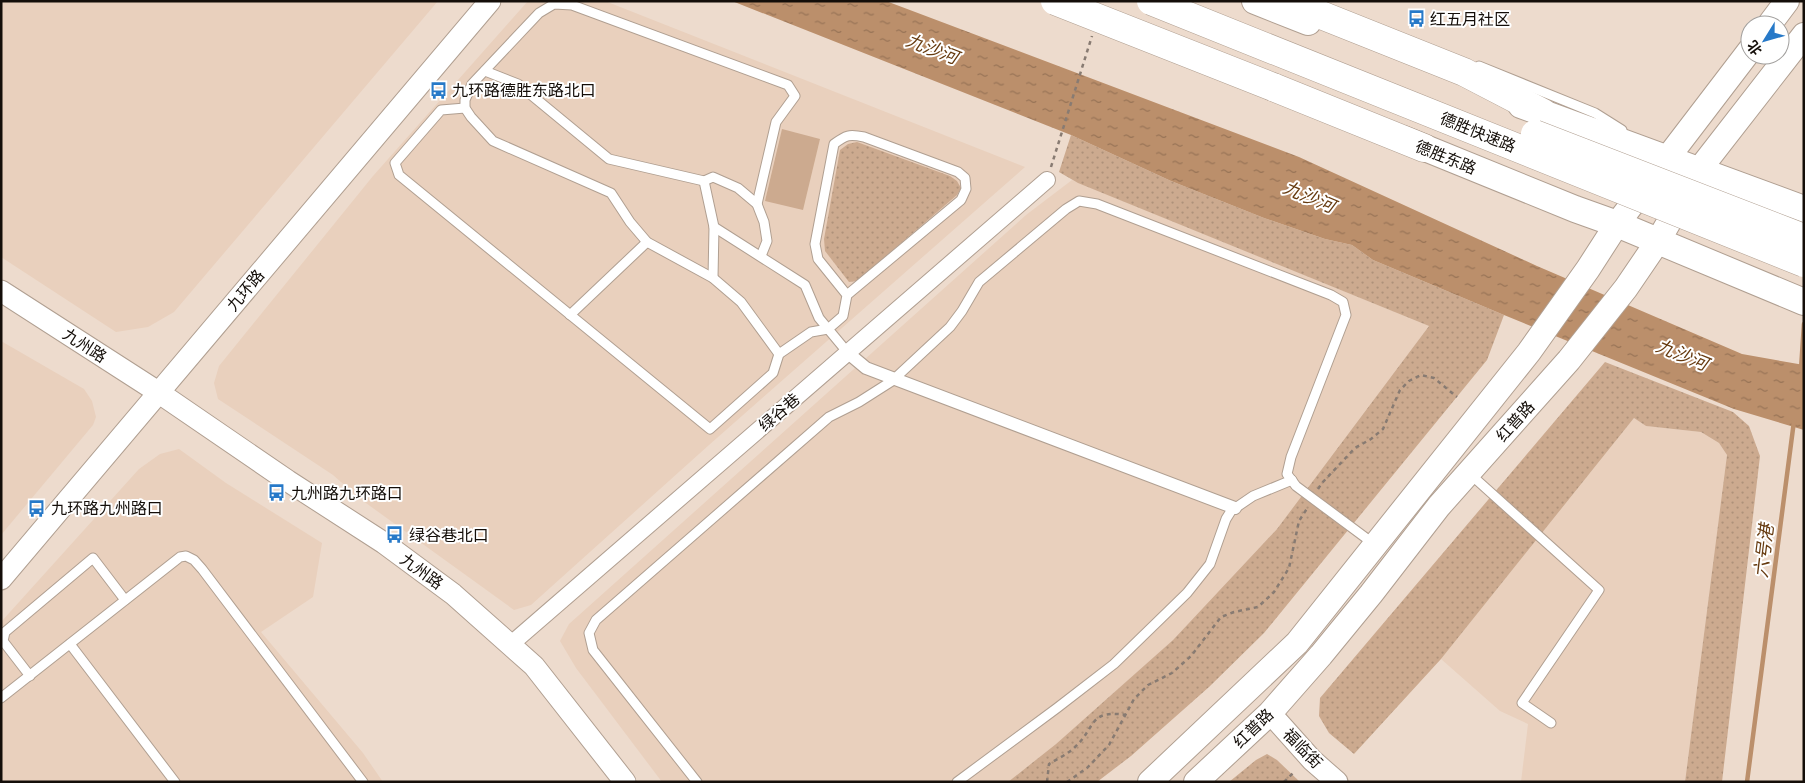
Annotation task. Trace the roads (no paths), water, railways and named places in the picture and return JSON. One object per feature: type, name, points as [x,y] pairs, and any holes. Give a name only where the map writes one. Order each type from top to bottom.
[{"type":"highway","points":[[1055,1],[1273,86],[1424,148]]},
{"type":"highway","name":"德胜快速路","points":[[1152,1],[1804,263]]},
{"type":"highway","name":"德胜快速路","points":[[1198,1],[1804,238]]},
{"type":"highway","points":[[1286,1],[1464,72],[1543,113]]},
{"type":"main road","name":"德胜东路","points":[[1092,1],[1424,148],[1574,209],[1617,224],[1804,302]]},
{"type":"main road","points":[[1255,1],[1543,113],[1797,206]]},
{"type":"main road","points":[[1776,15],[1787,1]]},
{"type":"main road","name":"红普路","points":[[1196,782],[1270,712],[1321,655],[1439,506],[1569,360],[1626,288],[1658,241],[1699,170],[1804,35]]},
{"type":"main road","name":"红普路","points":[[1150,782],[1297,643],[1529,352],[1588,269],[1617,224],[1740,63]]},
{"type":"street","name":"九环路","points":[[1,579],[490,1]]},
{"type":"street","name":"绿谷巷","points":[[510,645],[1047,180]]},
{"type":"street","name":"九州路","points":[[1,291],[158,392],[288,481],[384,543],[453,594],[534,666],[625,782]]},
{"type":"street","points":[[848,352],[866,368],[1235,508]]},
{"type":"street","name":"福临街","points":[[1270,712],[1312,760],[1337,782]]},
{"type":"lane","points":[[757,204],[776,122],[795,96],[788,85],[572,5],[554,4],[539,13],[472,84],[465,100],[465,108],[471,117],[493,140],[611,193],[630,222],[647,242],[713,278],[741,302],[779,354]]},
{"type":"lane","points":[[1475,64],[1595,113],[1667,158]]},
{"type":"lane","points":[[485,71],[518,84],[609,159],[704,181],[713,177],[738,188],[757,204],[764,222],[767,241],[761,256]]},
{"type":"lane","points":[[465,108],[441,110],[395,162],[399,175],[710,429],[773,373],[779,354],[811,332],[828,329],[843,316],[847,295],[961,200],[966,188],[965,178],[958,172],[864,137],[844,136],[834,144],[815,244],[818,259],[847,295]]},
{"type":"lane","points":[[704,181],[714,227],[713,278]]},
{"type":"lane","points":[[697,782],[593,650],[589,633],[596,620],[799,442],[829,418],[859,402],[894,379],[950,327],[979,282],[1066,209],[1079,201],[1096,204],[1331,295],[1343,302],[1346,315],[1287,474],[1296,486],[1375,544]]},
{"type":"lane","points":[[714,227],[805,285],[819,318],[848,352]]},
{"type":"lane","points":[[570,315],[647,242]]},
{"type":"lane","points":[[1468,473],[1599,590],[1522,703],[1551,723]]},
{"type":"lane","points":[[957,782],[1114,664],[1186,593],[1210,564],[1230,511],[1253,496],[1292,480]]},
{"type":"lane","points":[[1,698],[180,557],[186,556],[194,560],[202,569],[363,782]]},
{"type":"lane","points":[[30,676],[3,642],[5,632],[93,558],[125,600]]},
{"type":"lane","points":[[70,644],[175,782]]},
{"type":"water","name":"九沙河","points":[[732,1],[886,1],[1299,157],[1537,266],[1742,354],[1804,365],[1804,430],[1734,409],[1373,260],[1352,245],[1325,239],[1264,218],[1171,181],[1071,135]]},
{"type":"waterway","name":"六号港","points":[[1801,369],[1804,324]]},
{"type":"waterway","name":"六号港","points":[[1747,782],[1794,421]]},
{"type":"place","name":"红五月社区","points":[[1416,19]]},
{"type":"place","name":"九环路德胜东路北口","points":[[438,90]]},
{"type":"place","name":"九州路九环路口","points":[[277,493]]},
{"type":"place","name":"九环路九州路口","points":[[37,508]]},
{"type":"place","name":"绿谷巷北口","points":[[395,535]]}]
